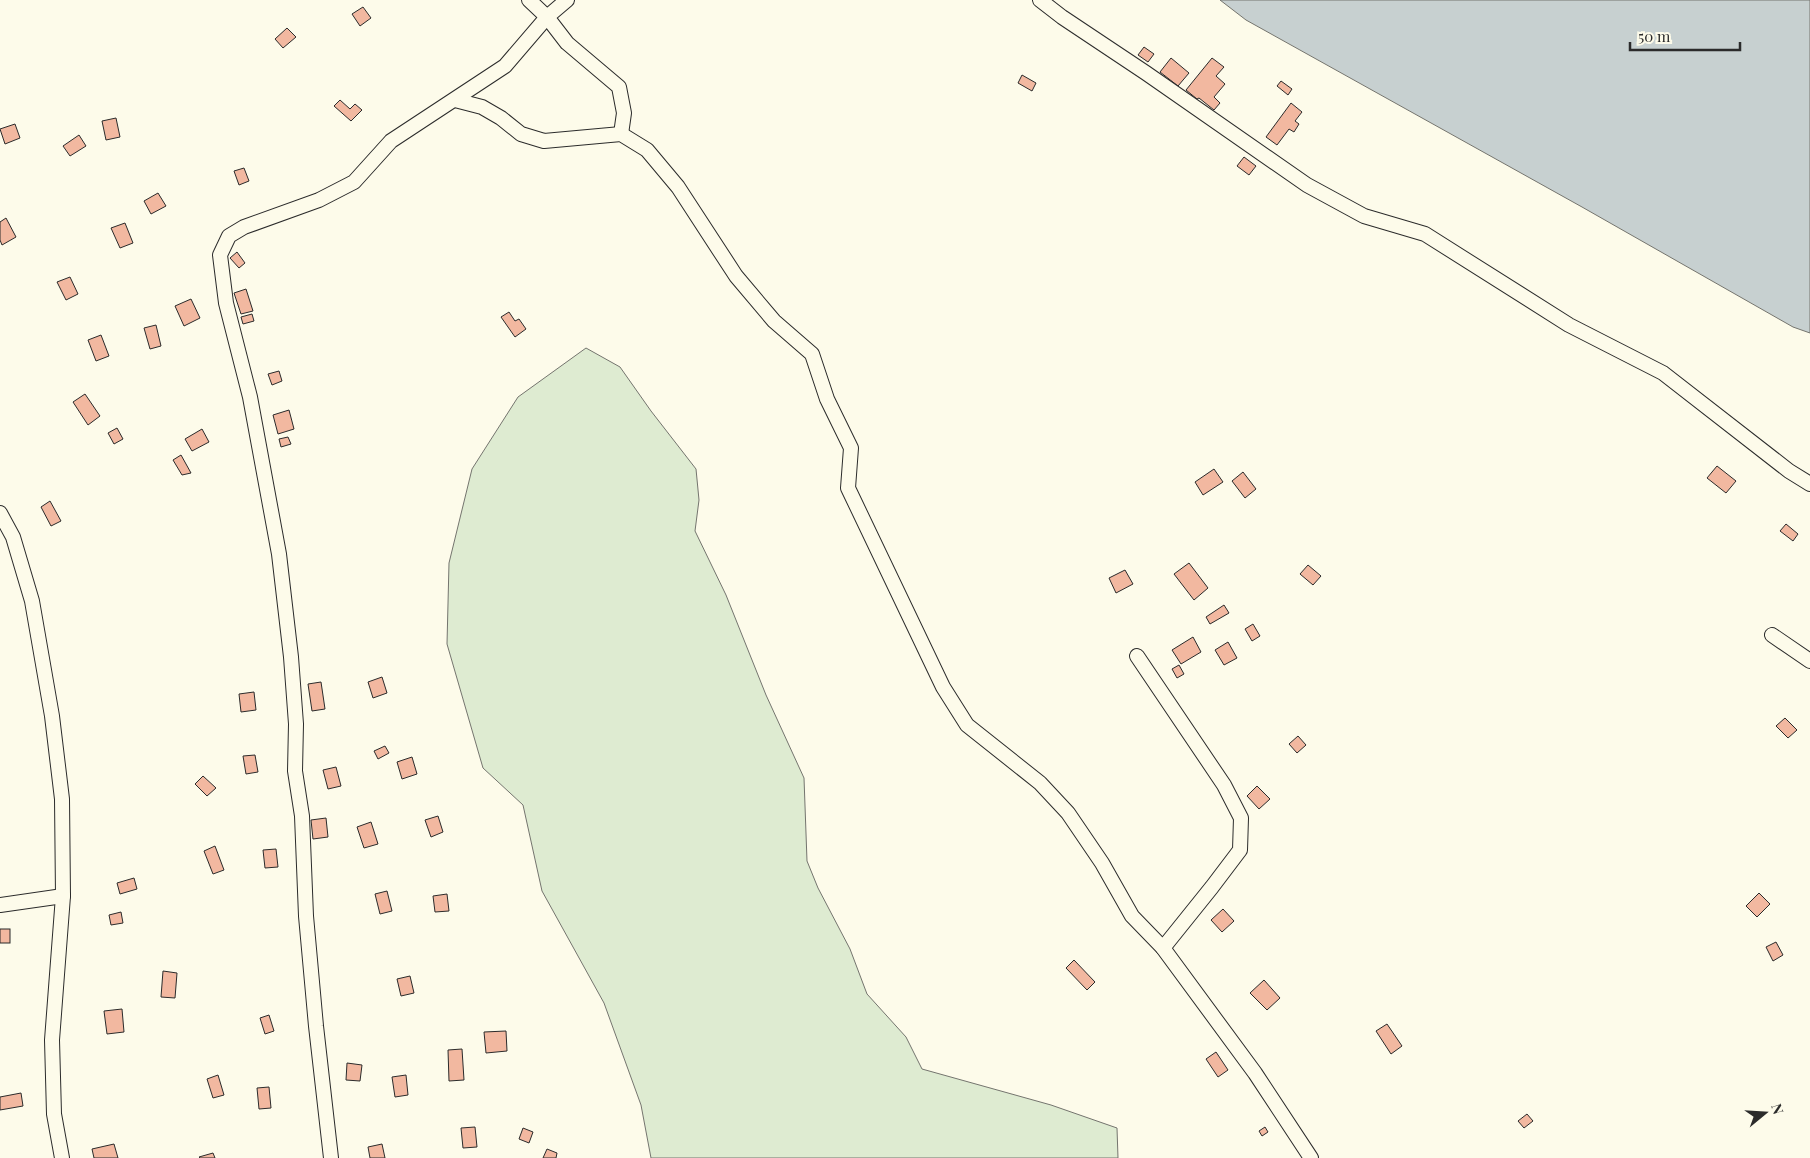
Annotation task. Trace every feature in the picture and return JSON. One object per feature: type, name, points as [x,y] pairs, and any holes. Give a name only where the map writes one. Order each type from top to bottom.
[{"type":"street","points":[[529,0],[548,17],[567,43],[618,87],[624,113],[621,134]]},
{"type":"street","points":[[331,1158],[306,916],[302,816],[295,771],[296,724],[291,657],[279,554],[250,397],[226,303],[220,255],[229,236],[244,227],[319,200],[354,182],[391,141],[506,66],[548,17],[567,0]]},
{"type":"street","points":[[1040,0],[1313,189],[1364,216],[1425,234],[1569,325],[1663,373],[1789,471],[1810,484]]},
{"type":"street","points":[[455,100],[482,106],[521,134],[544,141],[621,134],[647,150],[678,187],[736,276],[774,321],[812,354],[827,399],[851,448],[848,488],[943,686],[967,725],[1040,782],[1068,812],[1102,863],[1132,916],[1163,948],[1255,1072],[1311,1158]]},
{"type":"street","points":[[0,513],[13,537],[32,601],[52,716],[62,798],[63,896],[52,1040],[54,1114],[62,1158]]},
{"type":"street","points":[[1772,635],[1810,661]]},
{"type":"street","points":[[1138,656],[1224,785],[1241,818],[1240,850],[1163,948]]},
{"type":"street","points":[[0,905],[63,896]]},
{"type":"green space","points":[[586,348],[620,367],[696,469],[699,500],[695,531],[726,595],[766,695],[804,778],[807,861],[818,888],[850,949],[867,994],[906,1037],[922,1069],[1051,1105],[1117,1128],[1118,1158],[651,1158],[641,1105],[604,1003],[542,891],[523,805],[483,768],[447,644],[449,563],[472,469],[518,397]]},
{"type":"shaded area","points":[[1220,0],[1810,0],[1810,333],[1793,327],[1246,20]]},
{"type":"building","points":[[363,7],[371,18],[360,26],[352,14]]},
{"type":"building","points":[[287,28],[296,37],[283,48],[275,39]]},
{"type":"building","points":[[1144,47],[1154,54],[1148,62],[1138,55]]},
{"type":"building","points":[[1171,58],[1189,73],[1178,86],[1160,72]]},
{"type":"building","points":[[1212,58],[1224,67],[1216,76],[1225,84],[1214,97],[1220,103],[1214,110],[1186,90]]},
{"type":"building","points":[[1022,75],[1036,83],[1032,91],[1018,83]]},
{"type":"building","points":[[1281,81],[1292,89],[1288,95],[1277,86]]},
{"type":"building","points":[[340,100],[350,109],[355,104],[362,110],[351,121],[334,106]]},
{"type":"building","points":[[1291,103],[1302,112],[1295,121],[1299,124],[1294,132],[1289,129],[1277,145],[1266,137]]},
{"type":"building","points":[[116,118],[120,137],[106,140],[102,121]]},
{"type":"building","points":[[15,124],[20,138],[5,144],[0,129]]},
{"type":"building","points":[[79,135],[86,146],[70,156],[63,146]]},
{"type":"building","points":[[1244,157],[1256,166],[1249,175],[1237,166]]},
{"type":"building","points":[[244,168],[249,181],[239,185],[234,171]]},
{"type":"building","points":[[158,193],[166,206],[151,214],[144,201]]},
{"type":"building","points":[[6,218],[16,237],[2,245],[0,240],[0,222]]},
{"type":"building","points":[[125,223],[133,243],[120,248],[111,228]]},
{"type":"building","points":[[237,252],[245,263],[239,268],[230,258]]},
{"type":"building","points":[[70,277],[78,294],[66,300],[57,282]]},
{"type":"building","points":[[246,289],[253,311],[241,314],[234,293]]},
{"type":"building","points":[[191,299],[200,318],[184,326],[175,306]]},
{"type":"building","points":[[509,312],[515,321],[519,319],[526,329],[515,337],[501,317]]},
{"type":"building","points":[[252,314],[254,321],[243,324],[241,317]]},
{"type":"building","points":[[156,325],[161,346],[150,349],[144,328]]},
{"type":"building","points":[[101,335],[109,356],[96,361],[88,340]]},
{"type":"building","points":[[279,371],[282,381],[272,385],[268,374]]},
{"type":"building","points":[[85,394],[100,416],[88,425],[73,402]]},
{"type":"building","points":[[289,410],[294,429],[278,434],[273,415]]},
{"type":"building","points":[[117,428],[123,439],[114,444],[108,433]]},
{"type":"building","points":[[202,429],[209,442],[192,451],[185,439]]},
{"type":"building","points":[[288,437],[291,444],[281,447],[279,439]]},
{"type":"building","points":[[181,455],[191,473],[182,475],[173,460]]},
{"type":"building","points":[[1717,466],[1736,481],[1726,493],[1707,478]]},
{"type":"building","points":[[1214,469],[1223,482],[1203,495],[1195,482]]},
{"type":"building","points":[[1243,472],[1256,489],[1245,498],[1232,481]]},
{"type":"building","points":[[50,501],[61,521],[51,526],[41,507]]},
{"type":"building","points":[[1786,524],[1798,534],[1793,541],[1780,531]]},
{"type":"building","points":[[1189,563],[1208,588],[1194,600],[1174,574]]},
{"type":"building","points":[[1308,565],[1321,576],[1313,585],[1300,574]]},
{"type":"building","points":[[1125,570],[1133,584],[1116,593],[1109,578]]},
{"type":"building","points":[[1224,605],[1229,613],[1210,624],[1206,617]]},
{"type":"building","points":[[1253,624],[1260,636],[1252,641],[1245,629]]},
{"type":"building","points":[[1193,637],[1201,652],[1181,664],[1172,650]]},
{"type":"building","points":[[1228,642],[1237,658],[1224,665],[1215,650]]},
{"type":"building","points":[[1179,665],[1184,674],[1177,678],[1172,669]]},
{"type":"building","points":[[382,677],[387,693],[373,698],[368,682]]},
{"type":"building","points":[[321,682],[325,709],[312,711],[308,684]]},
{"type":"building","points":[[254,692],[256,710],[241,712],[239,694]]},
{"type":"building","points":[[1785,718],[1797,730],[1788,738],[1776,726]]},
{"type":"building","points":[[1298,736],[1306,745],[1297,753],[1289,744]]},
{"type":"building","points":[[385,746],[389,753],[378,759],[374,751]]},
{"type":"building","points":[[255,755],[258,772],[246,774],[243,756]]},
{"type":"building","points":[[412,757],[417,774],[402,779],[397,762]]},
{"type":"building","points":[[336,767],[341,786],[328,789],[323,770]]},
{"type":"building","points":[[203,776],[216,788],[207,796],[195,784]]},
{"type":"building","points":[[1257,786],[1270,799],[1259,809],[1247,796]]},
{"type":"building","points":[[438,816],[443,832],[431,837],[425,820]]},
{"type":"building","points":[[326,818],[328,837],[313,839],[311,820]]},
{"type":"building","points":[[371,822],[378,844],[364,848],[357,827]]},
{"type":"building","points":[[215,846],[224,870],[213,874],[204,851]]},
{"type":"building","points":[[276,849],[278,867],[265,868],[263,850]]},
{"type":"building","points":[[134,878],[137,889],[120,894],[117,883]]},
{"type":"building","points":[[387,891],[392,911],[380,914],[375,894]]},
{"type":"building","points":[[1759,893],[1770,904],[1757,917],[1746,906]]},
{"type":"building","points":[[447,894],[449,911],[435,912],[433,896]]},
{"type":"building","points":[[1223,909],[1234,921],[1222,932],[1211,920]]},
{"type":"building","points":[[121,912],[123,923],[111,925],[109,915]]},
{"type":"building","points":[[0,929],[10,929],[10,943],[0,943]]},
{"type":"building","points":[[1776,942],[1783,955],[1773,961],[1766,947]]},
{"type":"building","points":[[1074,960],[1095,982],[1087,990],[1066,968]]},
{"type":"building","points":[[163,971],[177,973],[175,998],[161,997]]},
{"type":"building","points":[[410,976],[414,993],[401,996],[397,979]]},
{"type":"building","points":[[1264,980],[1280,998],[1267,1010],[1250,993]]},
{"type":"building","points":[[122,1009],[124,1032],[107,1034],[104,1011]]},
{"type":"building","points":[[269,1015],[274,1031],[265,1034],[260,1018]]},
{"type":"building","points":[[1387,1024],[1402,1046],[1391,1054],[1376,1031]]},
{"type":"building","points":[[506,1031],[507,1051],[486,1053],[484,1032]]},
{"type":"building","points":[[462,1049],[464,1080],[449,1081],[448,1050]]},
{"type":"building","points":[[1216,1052],[1228,1070],[1218,1077],[1206,1059]]},
{"type":"building","points":[[347,1063],[362,1065],[360,1081],[346,1080]]},
{"type":"building","points":[[218,1075],[224,1095],[213,1098],[207,1079]]},
{"type":"building","points":[[406,1075],[408,1095],[395,1097],[392,1077]]},
{"type":"building","points":[[269,1087],[271,1108],[259,1109],[257,1088]]},
{"type":"building","points":[[21,1093],[23,1106],[0,1110],[0,1097]]},
{"type":"building","points":[[1527,1114],[1533,1121],[1524,1128],[1518,1121]]},
{"type":"building","points":[[475,1127],[477,1147],[463,1148],[461,1128]]},
{"type":"building","points":[[1265,1127],[1268,1132],[1262,1136],[1259,1131]]},
{"type":"building","points":[[523,1128],[533,1132],[529,1143],[519,1139]]},
{"type":"building","points":[[114,1144],[118,1158],[94,1158],[92,1149]]},
{"type":"building","points":[[382,1144],[385,1158],[370,1158],[368,1147]]},
{"type":"building","points":[[547,1149],[557,1153],[556,1158],[543,1158]]},
{"type":"building","points":[[213,1153],[215,1158],[199,1157]]}]
